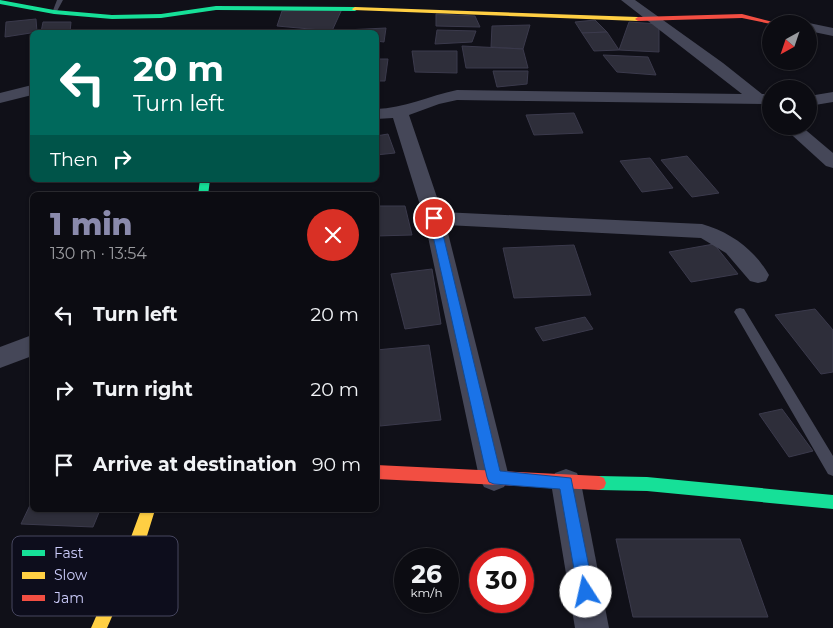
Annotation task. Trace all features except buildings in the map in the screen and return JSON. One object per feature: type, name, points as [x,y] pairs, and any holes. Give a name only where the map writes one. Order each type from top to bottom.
[{"type":"street","points":[[627,0],[762,97]]},
{"type":"street","points":[[0,2],[54,12],[134,17],[185,14],[216,8],[398,10],[652,18],[742,16],[762,19]]},
{"type":"street","points":[[818,29],[833,32]]},
{"type":"street","points":[[0,98],[30,90]]},
{"type":"street","points":[[379,114],[400,113],[434,100],[457,95],[762,98]]},
{"type":"street","points":[[817,100],[833,97]]},
{"type":"street","points":[[400,113],[434,218],[494,477]]},
{"type":"street","points":[[801,135],[833,162]]},
{"type":"street","points":[[434,218],[702,231],[713,234],[731,244],[758,274]]},
{"type":"street","points":[[0,358],[30,346]]},
{"type":"street","points":[[379,472],[494,477],[566,483],[647,484],[833,502]]},
{"type":"street","points":[[566,483],[592,628]]},
{"type":"street","points":[[139,536],[147,512]]},
{"type":"street","points":[[99,628],[104,616]]},
{"type":"lane","points":[[54,12],[60,0]]},
{"type":"lane","points":[[740,312],[833,469]]},
{"type":"traffic: fast","points":[[0,2],[54,12],[112,17],[161,16],[216,8],[355,9]]},
{"type":"traffic: fast","points":[[203,192],[205,182]]},
{"type":"traffic: fast","points":[[599,483],[647,484],[833,502]]},
{"type":"traffic: slow","points":[[355,9],[638,19]]},
{"type":"traffic: slow","points":[[139,536],[147,512]]},
{"type":"traffic: slow","points":[[99,628],[104,616]]},
{"type":"traffic: jam","points":[[638,19],[742,16],[762,20]]},
{"type":"traffic: jam","points":[[379,472],[599,483]]},
{"type":"route","points":[[434,218],[494,477],[566,483],[586,592]]}]
